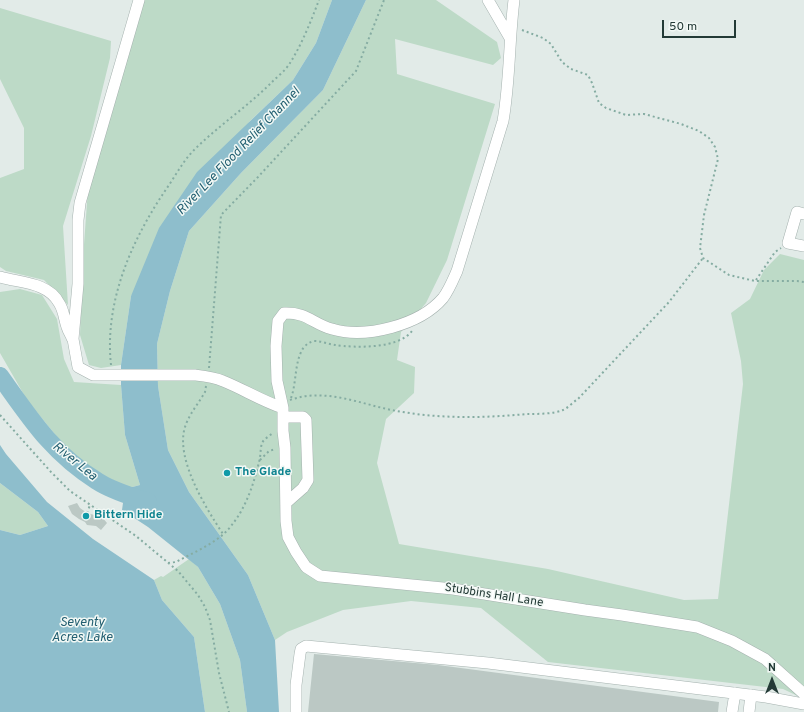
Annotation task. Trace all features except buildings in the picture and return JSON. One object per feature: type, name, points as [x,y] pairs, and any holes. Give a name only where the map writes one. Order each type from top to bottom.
[{"type":"lane","points":[[139,0],[80,203],[78,220],[78,284],[73,339],[78,367],[93,376],[195,374],[221,380],[266,402],[283,413],[303,418],[306,420],[308,480],[303,488],[286,503]]},
{"type":"lane","points":[[488,0],[510,38]]},
{"type":"lane","name":"Stubbins Hall Lane","points":[[514,0],[510,38],[508,95],[503,121],[457,271],[443,298],[418,317],[405,323],[376,331],[344,332],[330,329],[308,317],[294,312],[284,313],[278,321],[276,346],[277,381],[283,413],[286,521],[288,537],[306,567],[320,576],[453,589],[585,610],[622,614],[697,628],[732,641],[765,659],[804,694]]},
{"type":"lane","points":[[804,214],[797,212],[788,242],[804,246]]},
{"type":"lane","points":[[0,277],[34,284],[54,296],[59,302],[67,327],[73,339]]},
{"type":"lane","points":[[296,712],[296,685],[300,654],[301,649],[306,646],[488,663],[751,695],[804,704]]},
{"type":"lane","points":[[732,712],[735,693]]},
{"type":"lane","points":[[749,712],[751,695]]},
{"type":"path","points":[[116,376],[110,338],[111,319],[115,300],[130,254],[141,230],[158,200],[193,151],[246,106],[290,64],[309,26],[319,0]]},
{"type":"path","points":[[223,535],[213,519],[189,469],[184,453],[183,438],[186,426],[205,392],[208,377],[221,215],[356,71],[384,0]]},
{"type":"path","points":[[511,25],[543,38],[551,44],[562,62],[571,69],[588,75],[599,102],[606,108],[626,115],[644,114],[681,124],[699,131],[709,138],[715,147],[718,159],[704,215],[700,248],[703,258],[729,275],[755,281],[804,282]]},
{"type":"path","points":[[755,281],[775,252],[788,242]]},
{"type":"path","points":[[418,317],[412,332],[406,337],[386,344],[352,346],[334,345],[321,341],[313,341],[307,344],[300,354],[294,389],[290,401],[299,397],[332,396],[398,412],[430,416],[497,417],[548,413],[564,410],[582,394],[669,302],[703,258]]},
{"type":"path","points":[[0,415],[70,491],[136,536],[189,583],[206,607],[210,620],[219,673],[229,712]]},
{"type":"path","points":[[168,563],[176,562],[223,535],[234,522],[254,482],[260,460],[262,443],[266,437],[273,433],[283,431]]},
{"type":"path","points":[[260,460],[269,451],[285,448]]},
{"type":"path","points":[[87,513],[90,505]]},
{"type":"green space","points":[[144,0],[332,0],[316,43],[293,80],[250,121],[131,296],[121,365],[101,368],[89,365],[80,335],[82,272],[88,189]]},
{"type":"green space","points":[[366,0],[436,0],[497,42],[501,58],[493,65],[395,39],[397,74],[495,104],[447,260],[426,303],[401,332],[397,360],[415,367],[414,393],[386,419],[377,463],[399,544],[548,569],[684,600],[718,599],[743,384],[741,361],[731,313],[750,299],[764,270],[780,254],[804,260],[804,699],[783,689],[548,662],[481,608],[411,601],[343,610],[287,632],[275,640],[248,575],[189,492],[168,450],[158,386],[157,344],[170,291],[189,231],[241,173],[323,90]]},
{"type":"green space","points":[[0,8],[111,41],[110,58],[91,136],[63,226],[68,305],[44,280],[6,271],[0,267],[0,178],[24,169],[24,128],[0,79]]},
{"type":"green space","points":[[20,289],[42,295],[57,319],[64,359],[74,382],[121,385],[125,435],[140,485],[125,489],[75,459],[27,400],[0,353],[0,292]]},
{"type":"green space","points":[[0,483],[38,512],[48,526],[20,535],[0,530]]},
{"type":"green space","points":[[189,559],[198,567],[220,604],[240,660],[247,712],[205,712],[194,637],[162,600],[154,580],[161,576],[163,577]]},
{"type":"water","name":"River Lee Flood Relief Channel","points":[[332,0],[366,0],[323,90],[241,173],[189,231],[170,291],[157,344],[158,386],[168,450],[189,492],[248,575],[275,640],[279,712],[247,712],[240,660],[220,604],[198,567],[148,527],[122,510],[125,489],[140,485],[125,435],[121,365],[131,296],[159,228],[197,172],[293,80],[316,43]]},
{"type":"water","name":"Seventy Acres Lake","points":[[0,445],[47,502],[93,539],[154,580],[162,600],[194,637],[205,712],[0,712],[0,530],[20,535],[48,526],[38,512],[0,483]]},
{"type":"waterway","name":"River Lea","points":[[0,376],[43,434],[67,459],[103,485],[148,502]]},
{"type":"place","name":"The Glade","points":[[227,473]]},
{"type":"place","name":"Bittern Hide","points":[[86,516]]}]
